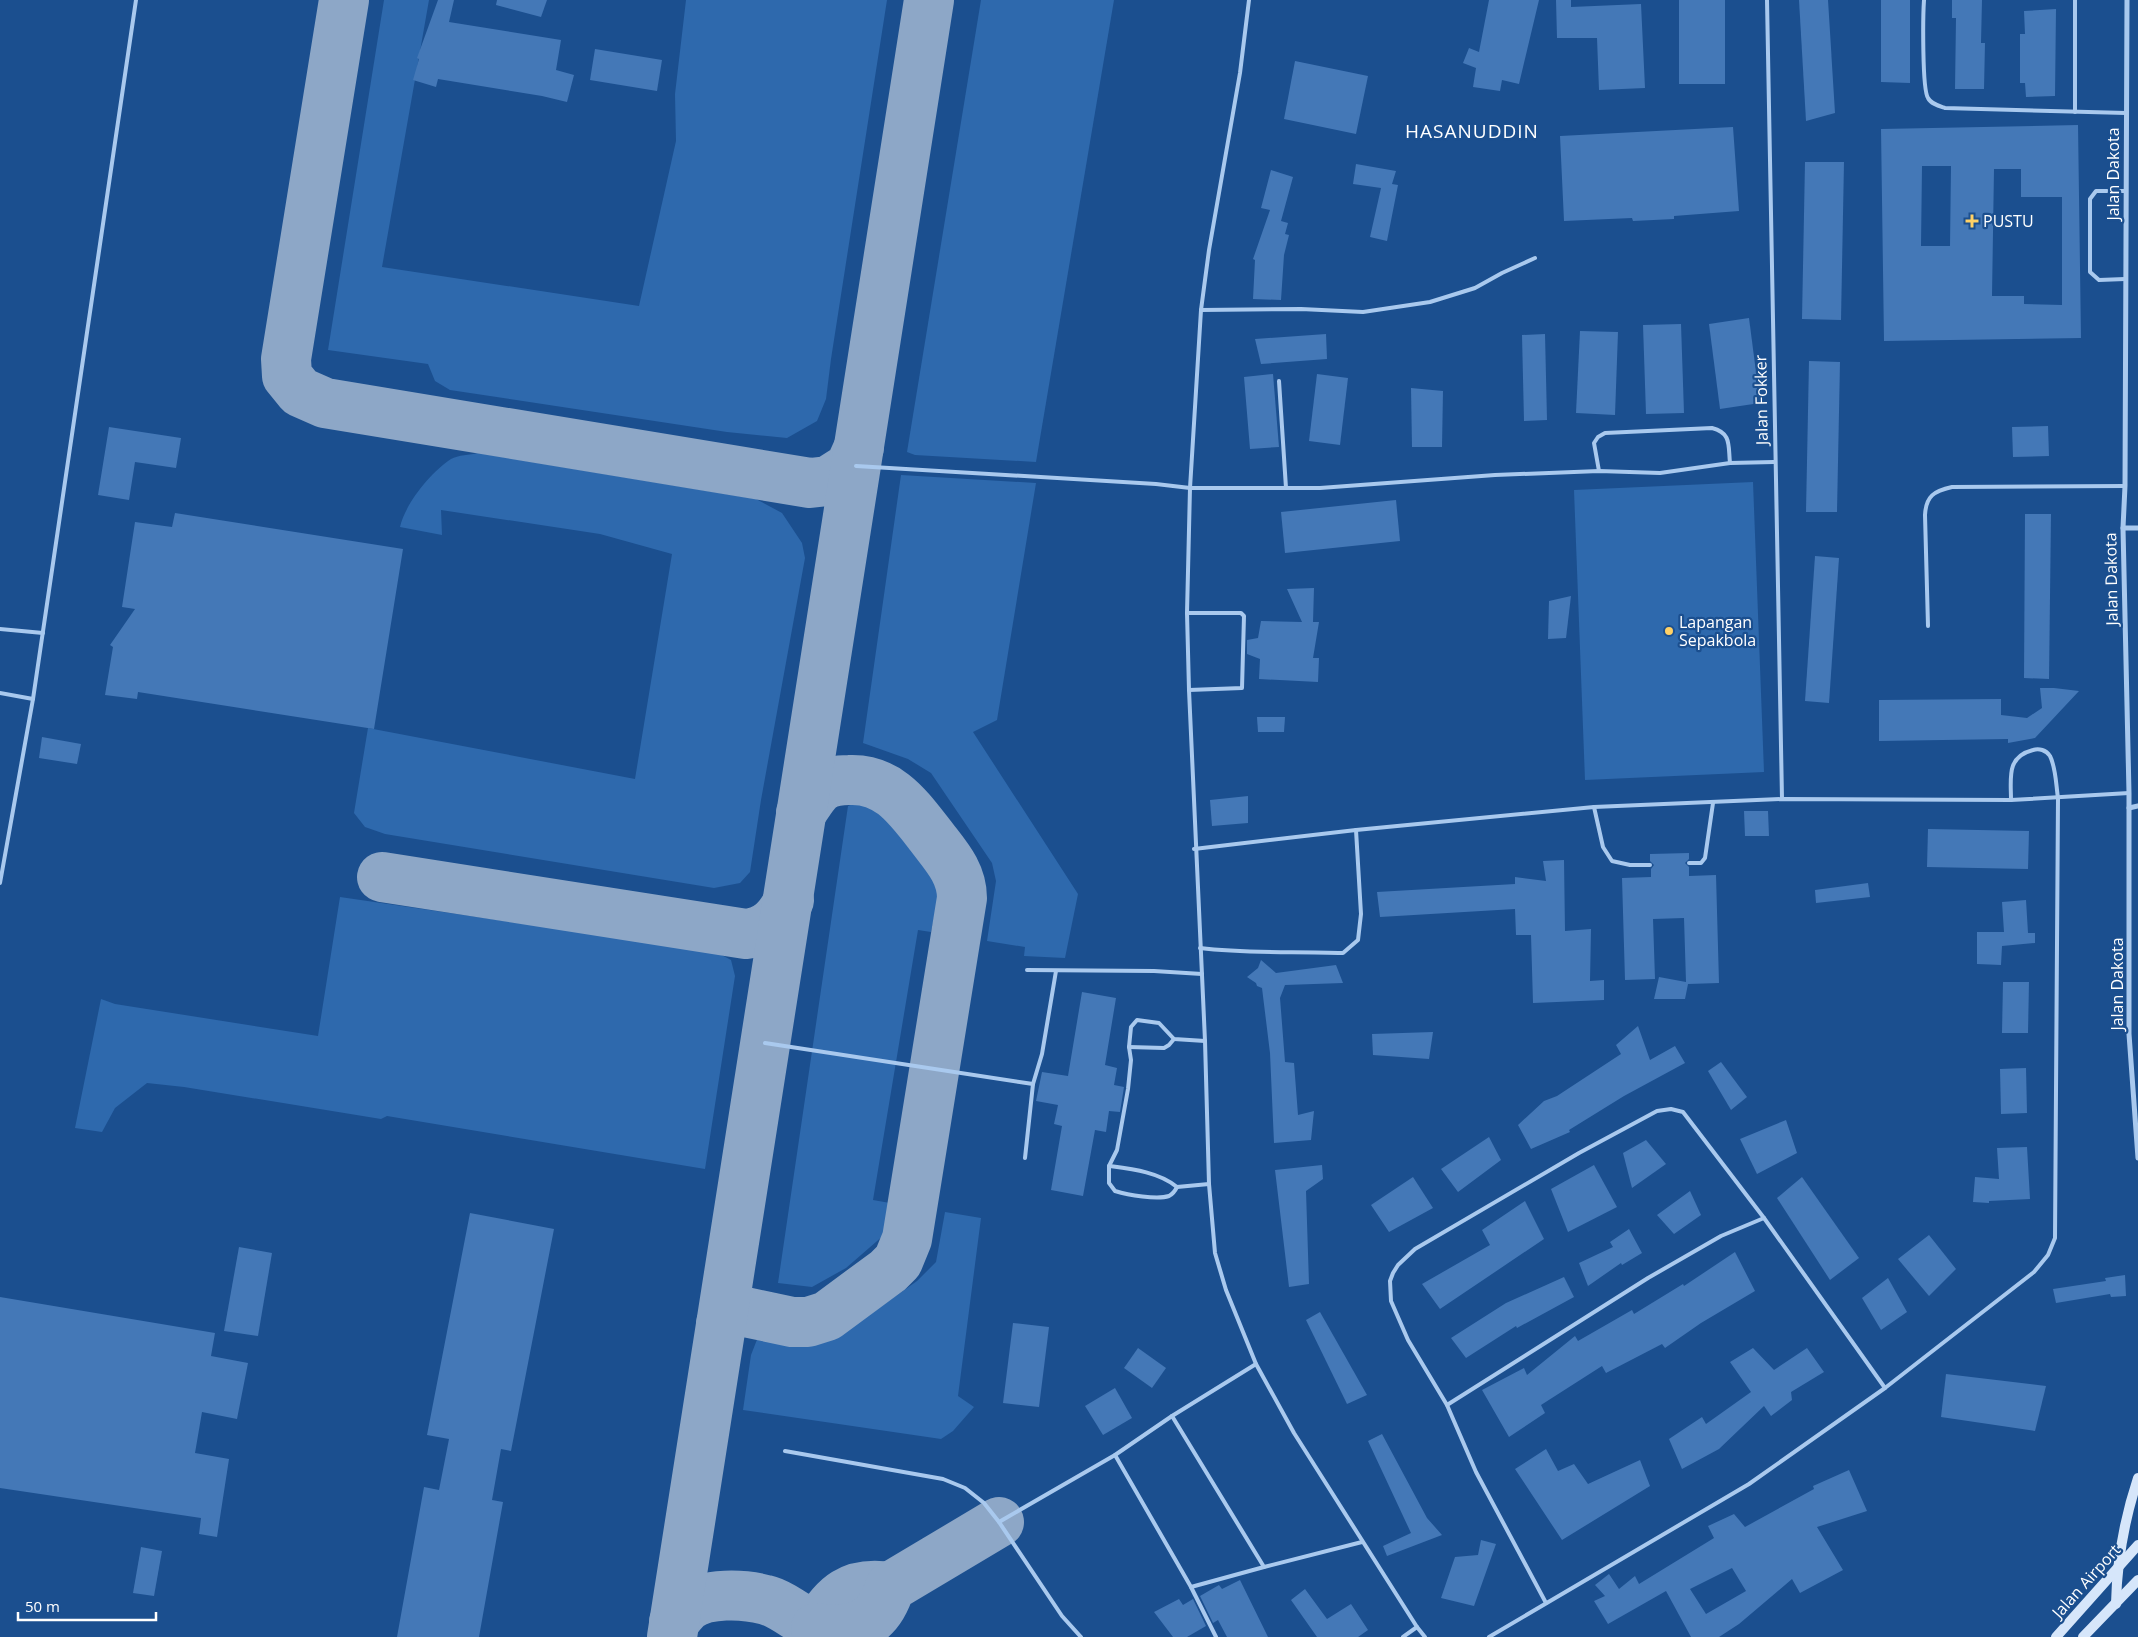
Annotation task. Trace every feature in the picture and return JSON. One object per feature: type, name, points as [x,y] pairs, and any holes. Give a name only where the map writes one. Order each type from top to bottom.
[{"type":"street","name":"Jalan Dakota","points":[[2127,0],[2125,486],[2123,528],[2128,793],[2129,1034],[2138,1158]]},
{"type":"street","points":[[2123,528],[2138,528]]},
{"type":"street","points":[[2128,808],[2138,806]]},
{"type":"street","points":[[2116,1604],[2117,1567],[2128,1509],[2138,1478]]},
{"type":"street","name":"Jalan Airport","points":[[2056,1637],[2138,1545]]},
{"type":"street","points":[[2083,1637],[2138,1580]]},
{"type":"lane","points":[[0,883],[1,865],[33,700],[136,0]]},
{"type":"lane","points":[[1249,0],[1240,73],[1209,250],[1201,310],[1190,488],[1187,613],[1194,849],[1202,974],[1209,1184],[1215,1253],[1226,1290],[1256,1364],[1294,1433],[1362,1542],[1425,1637]]},
{"type":"lane","name":"Jalan Fokker","points":[[1767,0],[1774,462],[1782,799]]},
{"type":"lane","points":[[1924,0],[1925,72],[1928,98],[1933,103],[1945,108],[2126,113]]},
{"type":"lane","points":[[2075,0],[2075,112]]},
{"type":"lane","points":[[2125,278],[2099,280],[2090,272],[2090,199],[2096,191],[2126,191]]},
{"type":"lane","points":[[1201,310],[1301,309],[1363,312],[1430,302],[1476,288],[1502,272],[1535,258]]},
{"type":"lane","points":[[1279,380],[1286,488]]},
{"type":"lane","points":[[1599,471],[1594,443],[1605,432],[1712,428],[1722,430],[1727,437],[1730,463]]},
{"type":"lane","points":[[856,466],[1190,488],[1286,488],[1329,487],[1495,475],[1599,471],[1660,472],[1730,463],[1774,462]]},
{"type":"lane","points":[[1928,626],[1925,515],[1926,503],[1934,494],[1940,490],[1952,487],[2125,486]]},
{"type":"lane","points":[[1187,613],[1242,614],[1244,616],[1242,688],[1189,690]]},
{"type":"lane","points":[[0,629],[43,633]]},
{"type":"lane","points":[[0,693],[33,700]]},
{"type":"lane","points":[[1489,1637],[1749,1484],[1885,1388],[2034,1272],[2048,1255],[2055,1238],[2058,798],[2055,773],[2050,756],[2046,751],[2036,749],[2017,757],[2013,764],[2011,800]]},
{"type":"lane","points":[[1194,849],[1356,830],[1594,807],[1782,799],[2011,800],[2128,793]]},
{"type":"lane","points":[[1689,863],[1701,863],[1705,858],[1713,803]]},
{"type":"lane","points":[[1594,807],[1603,847],[1612,860],[1630,865],[1650,865]]},
{"type":"lane","points":[[1200,948],[1233,952],[1296,951],[1343,953],[1358,940],[1361,914],[1356,830]]},
{"type":"lane","points":[[1027,970],[1154,971],[1202,974]]},
{"type":"lane","points":[[1025,1158],[1033,1084],[1042,1054],[1056,971]]},
{"type":"lane","points":[[1174,1039],[1167,1029],[1159,1023],[1137,1020],[1131,1027],[1129,1047],[1131,1060],[1128,1089],[1117,1150],[1109,1166],[1109,1183],[1115,1191],[1127,1194],[1167,1197],[1172,1195],[1178,1188],[1209,1184]]},
{"type":"lane","points":[[1174,1039],[1205,1041]]},
{"type":"lane","points":[[1129,1047],[1164,1048],[1174,1039]]},
{"type":"lane","points":[[765,1043],[1033,1084]]},
{"type":"lane","points":[[1546,1603],[1476,1472],[1447,1405],[1408,1340],[1391,1301],[1390,1281],[1393,1272],[1416,1249],[1579,1153],[1657,1111],[1671,1109],[1684,1112],[1764,1218],[1885,1388]]},
{"type":"lane","points":[[1109,1166],[1156,1175],[1168,1180],[1178,1188]]},
{"type":"lane","points":[[1447,1405],[1648,1278],[1721,1236],[1764,1218]]},
{"type":"lane","points":[[1000,1522],[1114,1455],[1172,1416],[1256,1364]]},
{"type":"lane","points":[[1172,1416],[1264,1567]]},
{"type":"lane","points":[[785,1451],[943,1479],[965,1488],[984,1503],[1000,1522],[1062,1616],[1081,1637]]},
{"type":"lane","points":[[1114,1455],[1191,1587],[1216,1637]]},
{"type":"lane","points":[[1191,1587],[1362,1542]]},
{"type":"lane","points":[[1403,1637],[1417,1627]]},
{"type":"shaded area","points":[[384,0],[429,0],[382,267],[639,306],[676,141],[675,94],[686,0],[887,0],[826,399],[817,421],[787,438],[727,432],[450,390],[435,381],[428,364],[328,350]]},
{"type":"shaded area","points":[[981,0],[1114,0],[1036,462],[915,455],[907,452]]},
{"type":"shaded area","points":[[478,453],[756,499],[782,513],[802,543],[805,558],[761,800],[750,872],[740,883],[714,888],[385,834],[365,827],[354,813],[368,728],[635,779],[672,554],[600,534],[441,510],[442,535],[400,527],[407,508],[435,472],[451,459]]},
{"type":"shaded area","points":[[901,475],[1036,483],[997,720],[973,732],[1078,894],[1065,958],[1024,956],[1025,947],[987,941],[996,881],[992,863],[931,773],[908,759],[863,743]]},
{"type":"shaded area","name":"Lapangan Sepakbola","points":[[1753,482],[1764,772],[1585,780],[1574,490]]},
{"type":"shaded area","points":[[861,801],[879,808],[910,836],[943,875],[931,932],[918,930],[873,1200],[890,1203],[884,1235],[846,1268],[812,1287],[778,1283],[848,806]]},
{"type":"shaded area","points":[[340,897],[716,952],[731,960],[735,976],[705,1169],[387,1116],[381,1119],[184,1087],[147,1083],[115,1108],[102,1132],[75,1128],[101,999],[115,1004],[318,1036]]},
{"type":"shaded area","points":[[945,1212],[981,1218],[958,1396],[974,1407],[953,1431],[941,1439],[743,1410],[751,1355],[758,1337],[768,1335],[821,1342],[838,1337],[917,1281],[936,1262]]},
{"type":"building","points":[[438,0],[454,0],[449,22],[561,40],[556,70],[574,75],[567,102],[542,96],[438,79],[436,87],[413,80],[419,59],[417,58]]},
{"type":"building","points":[[497,0],[547,0],[541,17],[496,5]]},
{"type":"building","points":[[1489,0],[1539,0],[1519,84],[1502,80],[1500,91],[1473,87],[1476,68],[1463,63],[1469,48],[1479,52]]},
{"type":"building","points":[[1556,0],[1571,0],[1571,7],[1641,4],[1645,88],[1599,90],[1597,38],[1557,38]]},
{"type":"building","points":[[1679,0],[1725,0],[1725,84],[1679,84]]},
{"type":"building","points":[[1799,0],[1828,0],[1835,113],[1806,121]]},
{"type":"building","points":[[1881,0],[1910,0],[1910,83],[1881,82]]},
{"type":"building","points":[[1952,0],[1982,0],[1981,43],[1985,43],[1984,89],[1955,89],[1956,18],[1952,18]]},
{"type":"building","points":[[2056,9],[2055,96],[2026,97],[2025,83],[2020,83],[2020,34],[2025,34],[2024,11]]},
{"type":"building","points":[[595,49],[662,60],[657,91],[590,80]]},
{"type":"building","points":[[1295,61],[1368,76],[1356,134],[1284,119]]},
{"type":"building","name":"PUSTU","points":[[2078,125],[2081,338],[1884,341],[1881,129]],"holes":[[[1922,166],[1951,166],[1950,246],[1921,246]],[[1994,169],[2021,169],[2021,197],[2062,197],[2062,305],[2024,304],[2024,296],[1992,296]]]},
{"type":"building","points":[[1733,127],[1739,211],[1674,216],[1674,219],[1633,221],[1632,218],[1564,221],[1560,136]]},
{"type":"building","points":[[1805,162],[1844,162],[1841,320],[1802,319]]},
{"type":"building","points":[[1356,164],[1396,171],[1392,184],[1398,185],[1387,241],[1370,237],[1381,188],[1353,184]]},
{"type":"building","points":[[1271,170],[1293,177],[1281,221],[1288,223],[1285,234],[1289,235],[1284,255],[1281,300],[1253,299],[1255,260],[1253,259],[1270,210],[1261,208]]},
{"type":"building","points":[[1749,318],[1760,403],[1720,409],[1709,324]]},
{"type":"building","points":[[1681,324],[1684,413],[1646,414],[1643,325]]},
{"type":"building","points":[[1580,331],[1618,332],[1615,415],[1576,413]]},
{"type":"building","points":[[1326,334],[1327,359],[1261,364],[1255,339]]},
{"type":"building","points":[[1545,334],[1547,420],[1524,421],[1522,335]]},
{"type":"building","points":[[1809,361],[1840,362],[1837,512],[1806,512]]},
{"type":"building","points":[[1273,374],[1279,447],[1250,449],[1244,377]]},
{"type":"building","points":[[1317,374],[1348,378],[1340,445],[1309,441]]},
{"type":"building","points":[[1411,388],[1443,391],[1442,447],[1412,447]]},
{"type":"building","points":[[2048,426],[2049,456],[2013,457],[2012,427]]},
{"type":"building","points":[[109,427],[181,438],[176,468],[135,462],[129,500],[98,495]]},
{"type":"building","points":[[1396,500],[1400,541],[1285,553],[1281,512]]},
{"type":"building","points":[[175,513],[403,549],[374,729],[138,692],[137,699],[105,695],[113,647],[110,645],[135,609],[122,607],[135,522],[172,527]]},
{"type":"building","points":[[2025,514],[2051,514],[2049,679],[2024,678]]},
{"type":"building","points":[[1815,556],[1839,558],[1829,703],[1805,701]]},
{"type":"building","points":[[1314,588],[1313,622],[1319,622],[1313,658],[1319,658],[1318,682],[1259,679],[1260,659],[1247,654],[1247,640],[1258,638],[1261,621],[1302,622],[1287,589]]},
{"type":"building","points":[[1571,596],[1566,638],[1548,639],[1549,601]]},
{"type":"building","points":[[2040,688],[2079,691],[2035,738],[2008,743],[2008,739],[1879,741],[1879,700],[2001,699],[2001,715],[2027,718],[2042,708]]},
{"type":"building","points":[[1257,717],[1285,717],[1284,732],[1258,732]]},
{"type":"building","points":[[42,737],[81,744],[77,764],[39,758]]},
{"type":"building","points":[[1248,796],[1248,823],[1212,826],[1210,800]]},
{"type":"building","points":[[1744,811],[1768,811],[1769,836],[1745,836]]},
{"type":"building","points":[[1928,829],[2029,831],[2028,869],[1927,867]]},
{"type":"building","points":[[1689,853],[1689,859],[1685,863],[1689,867],[1689,876],[1716,875],[1719,983],[1688,984],[1685,999],[1654,999],[1659,977],[1686,982],[1684,918],[1653,919],[1655,979],[1625,980],[1622,878],[1651,877],[1651,869],[1654,865],[1650,861],[1650,854]]},
{"type":"building","points":[[1564,860],[1565,931],[1591,929],[1590,981],[1604,980],[1604,1000],[1533,1003],[1531,935],[1516,935],[1515,909],[1380,917],[1377,892],[1515,884],[1515,877],[1546,881],[1543,861]]},
{"type":"building","points":[[1868,883],[1870,897],[1816,903],[1815,890]]},
{"type":"building","points":[[2026,900],[2028,933],[2035,933],[2035,943],[2002,946],[2001,965],[1977,964],[1977,932],[2004,932],[2002,902]]},
{"type":"building","points":[[1261,960],[1276,973],[1336,965],[1343,983],[1285,985],[1280,998],[1285,1062],[1294,1063],[1298,1115],[1314,1111],[1311,1140],[1274,1143],[1270,1053],[1262,988],[1247,977],[1258,968]]},
{"type":"building","points":[[2003,982],[2029,982],[2028,1033],[2002,1033]]},
{"type":"building","points":[[1082,992],[1116,998],[1105,1065],[1117,1068],[1114,1085],[1124,1087],[1120,1112],[1109,1111],[1106,1132],[1095,1130],[1083,1196],[1051,1190],[1062,1126],[1054,1124],[1058,1105],[1036,1101],[1042,1072],[1068,1076]]},
{"type":"building","points":[[1638,1026],[1650,1060],[1675,1046],[1685,1063],[1624,1096],[1569,1130],[1570,1132],[1531,1149],[1518,1125],[1544,1101],[1557,1096],[1621,1054],[1616,1045]]},
{"type":"building","points":[[1433,1032],[1429,1059],[1373,1055],[1372,1034]]},
{"type":"building","points":[[1721,1062],[1747,1097],[1731,1110],[1708,1071]]},
{"type":"building","points":[[2026,1068],[2027,1113],[2001,1114],[2000,1069]]},
{"type":"building","points":[[1786,1120],[1797,1153],[1757,1174],[1740,1139]]},
{"type":"building","points":[[1489,1137],[1501,1160],[1458,1192],[1441,1169]]},
{"type":"building","points":[[1646,1140],[1666,1164],[1632,1188],[1623,1153]]},
{"type":"building","points":[[2027,1147],[2030,1199],[1989,1201],[1989,1203],[1973,1202],[1975,1177],[1999,1179],[1997,1148]]},
{"type":"building","points":[[1322,1165],[1323,1179],[1306,1191],[1309,1284],[1289,1287],[1275,1170]]},
{"type":"building","points":[[1594,1165],[1617,1207],[1568,1232],[1551,1189]]},
{"type":"building","points":[[1413,1177],[1433,1208],[1389,1232],[1371,1205]]},
{"type":"building","points":[[1802,1177],[1859,1258],[1830,1280],[1777,1198]]},
{"type":"building","points":[[1690,1191],[1701,1215],[1674,1234],[1657,1215]]},
{"type":"building","points":[[1525,1201],[1544,1239],[1440,1309],[1422,1284],[1490,1245],[1482,1230]]},
{"type":"building","points":[[470,1213],[554,1229],[511,1451],[501,1449],[492,1500],[503,1502],[479,1637],[397,1637],[424,1487],[439,1490],[449,1439],[427,1435]]},
{"type":"building","points":[[1629,1229],[1642,1253],[1622,1265],[1621,1263],[1588,1286],[1579,1263],[1613,1247],[1610,1242]]},
{"type":"building","points":[[1929,1235],[1956,1269],[1929,1296],[1898,1259]]},
{"type":"building","points":[[239,1247],[272,1253],[258,1336],[224,1331]]},
{"type":"building","points":[[1735,1252],[1755,1291],[1701,1323],[1665,1348],[1662,1344],[1606,1373],[1602,1366],[1541,1405],[1545,1413],[1509,1437],[1482,1390],[1524,1368],[1527,1375],[1575,1336],[1578,1341],[1632,1310],[1634,1314],[1683,1284],[1684,1286]]},
{"type":"building","points":[[2125,1275],[2126,1296],[2111,1297],[2110,1294],[2056,1303],[2053,1289],[2106,1281],[2105,1278]]},
{"type":"building","points":[[1564,1277],[1574,1297],[1517,1328],[1516,1326],[1466,1358],[1451,1338],[1506,1303]]},
{"type":"building","points":[[1888,1278],[1907,1312],[1881,1330],[1862,1298]]},
{"type":"building","points":[[0,1297],[215,1333],[211,1356],[248,1363],[237,1419],[202,1412],[195,1453],[229,1459],[217,1537],[199,1534],[201,1518],[0,1488]]},
{"type":"building","points":[[1320,1312],[1367,1395],[1347,1404],[1306,1320]]},
{"type":"building","points":[[1013,1323],[1049,1327],[1039,1407],[1003,1403]]},
{"type":"building","points":[[1138,1348],[1166,1368],[1152,1388],[1124,1368]]},
{"type":"building","points":[[1753,1348],[1774,1370],[1807,1348],[1824,1372],[1791,1392],[1792,1400],[1771,1416],[1764,1406],[1719,1449],[1682,1469],[1669,1439],[1702,1417],[1706,1424],[1751,1392],[1730,1362]]},
{"type":"building","points":[[1946,1374],[2046,1386],[2035,1431],[1941,1417]]},
{"type":"building","points":[[1115,1388],[1132,1418],[1103,1435],[1085,1406]]},
{"type":"building","points":[[1382,1434],[1427,1518],[1442,1535],[1387,1556],[1383,1546],[1411,1533],[1368,1441]]},
{"type":"building","points":[[1546,1449],[1558,1471],[1574,1464],[1588,1484],[1640,1460],[1650,1486],[1562,1540],[1515,1469]]},
{"type":"building","points":[[1849,1470],[1867,1511],[1817,1527],[1843,1570],[1800,1593],[1792,1579],[1739,1624],[1719,1637],[1691,1637],[1666,1591],[1608,1624],[1594,1601],[1605,1596],[1595,1585],[1609,1574],[1619,1589],[1635,1576],[1639,1584],[1714,1538],[1708,1526],[1734,1514],[1745,1527],[1814,1489],[1813,1486]],"holes":[[[1732,1568],[1746,1591],[1706,1614],[1690,1589]]]},
{"type":"building","points":[[1481,1540],[1496,1544],[1474,1606],[1441,1598],[1455,1557],[1478,1555]]},
{"type":"building","points":[[141,1547],[162,1551],[154,1596],[133,1593]]},
{"type":"building","points":[[1240,1580],[1268,1637],[1227,1637],[1218,1620],[1213,1623],[1200,1596],[1219,1585],[1222,1589]]},
{"type":"building","points":[[1305,1589],[1327,1619],[1351,1604],[1368,1630],[1358,1637],[1317,1637],[1291,1600]]},
{"type":"building","points":[[1179,1599],[1183,1605],[1193,1599],[1206,1626],[1187,1637],[1173,1637],[1154,1612]]},
{"type":"taxiway","points":[[344,0],[286,359],[287,376],[300,392],[325,403],[810,483],[828,481],[850,467],[859,447]]},
{"type":"taxiway","points":[[672,1637],[929,0]]},
{"type":"taxiway","points":[[721,1324],[734,1313],[745,1312],[792,1322],[808,1322],[827,1316],[888,1271],[898,1261],[907,1239],[962,898],[959,880],[947,857],[905,805],[886,789],[863,781],[834,781],[817,790],[801,813]]},
{"type":"taxiway","points":[[382,877],[746,934],[767,927],[777,919],[789,900]]},
{"type":"taxiway","points":[[822,1637],[816,1628],[842,1629],[853,1628],[863,1624],[879,1611],[890,1587],[999,1522]]},
{"type":"taxiway","points":[[674,1622],[687,1607],[695,1602],[715,1597],[747,1596],[772,1602],[785,1608],[816,1628],[830,1607],[845,1593],[865,1586],[890,1587]]},
{"type":"place","name":"PUSTU","points":[[1972,221]]},
{"type":"place","name":"Lapangan Sepakbola","points":[[1669,631]]},
{"type":"district","name":"HASANUDDIN","points":[[1472,131]]}]
